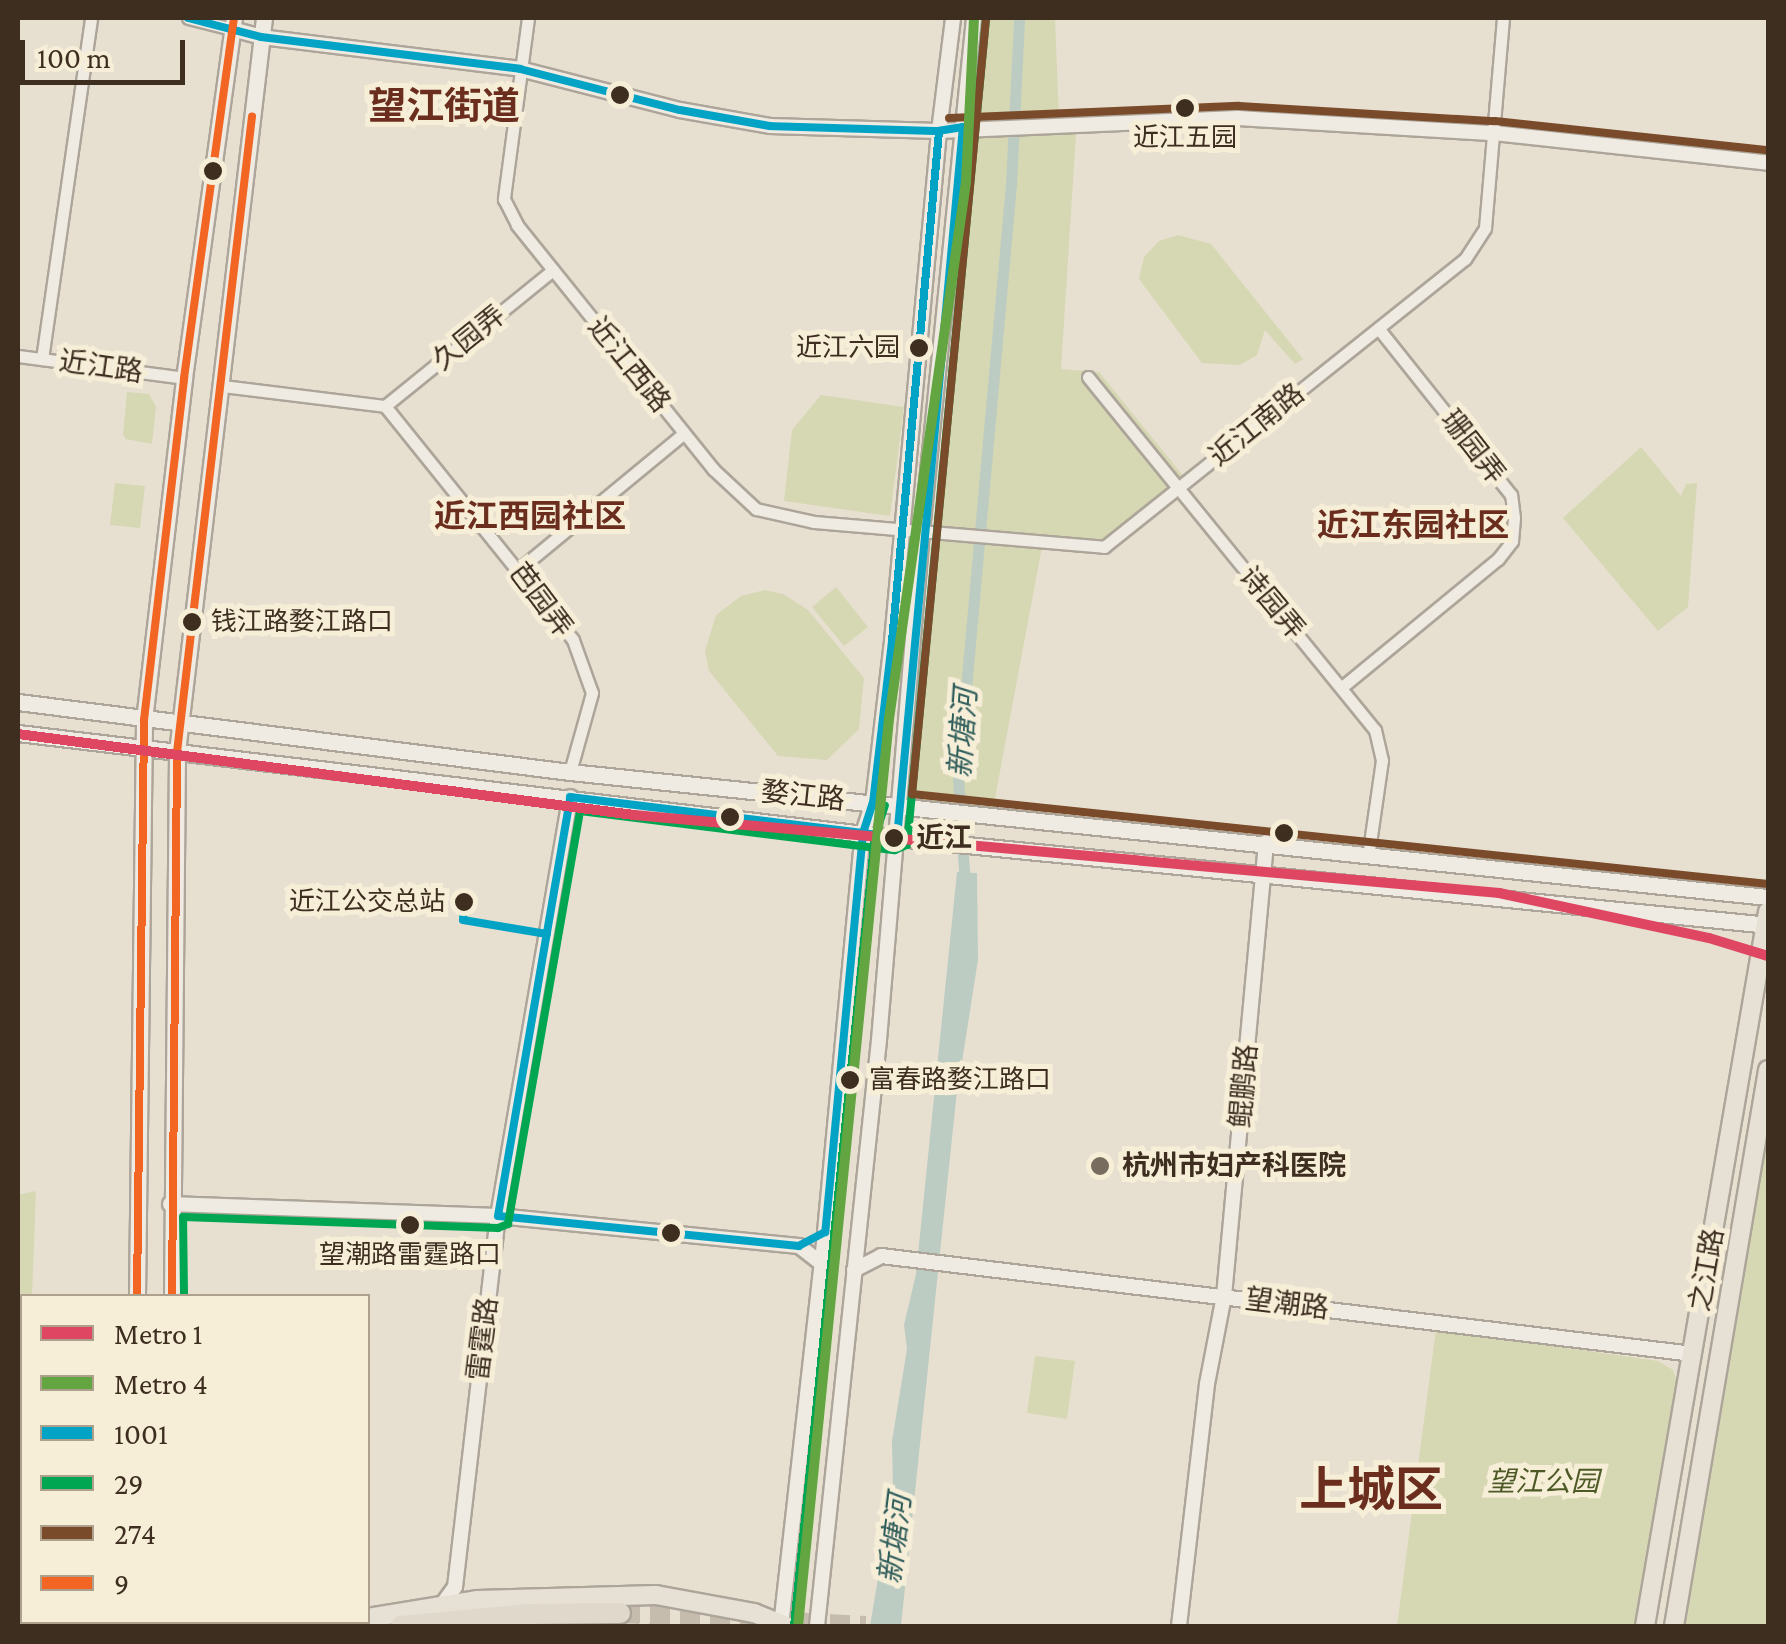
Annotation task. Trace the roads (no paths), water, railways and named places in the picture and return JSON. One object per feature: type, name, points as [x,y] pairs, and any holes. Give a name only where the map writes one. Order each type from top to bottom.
[{"type":"highway","points":[[401,1626],[528,1614],[620,1613]]},
{"type":"main road","points":[[172,1294],[170,1204],[179,723],[264,18]]},
{"type":"main road","points":[[137,1294],[144,720],[184,378],[233,23]]},
{"type":"main road","name":"婺江路","points":[[18,702],[570,772],[1768,897]]},
{"type":"main road","name":"婺江路","points":[[18,733],[897,838],[950,840],[1263,877],[1381,884],[1768,921]]},
{"type":"main road","name":"之江路","points":[[1645,1626],[1768,921]]},
{"type":"main road","name":"之江路","points":[[1674,1626],[1768,1070]]},
{"type":"main road","points":[[370,1618],[477,1600],[656,1595],[754,1613],[781,1626]]},
{"type":"street","points":[[42,359],[91,18]]},
{"type":"street","points":[[188,18],[233,23],[261,37],[520,69],[680,110],[770,126],[938,131],[1238,118],[1494,132],[1768,163]]},
{"type":"street","name":"近江西路","points":[[528,18],[504,199],[517,225],[713,469],[756,508],[814,522],[902,529]]},
{"type":"street","points":[[781,1626],[826,1232],[862,833],[873,803],[938,131],[953,18]]},
{"type":"street","points":[[817,1626],[897,838],[922,531],[974,18]]},
{"type":"street","name":"近江南路","points":[[902,529],[1104,547],[1465,258],[1485,228],[1503,18]]},
{"type":"street","name":"久园弄","points":[[386,406],[553,270]]},
{"type":"street","name":"珊园弄","points":[[1342,687],[1498,559],[1512,541],[1511,495],[1378,328]]},
{"type":"street","name":"近江路","points":[[18,356],[184,378]]},
{"type":"street","name":"诗园弄","points":[[1088,378],[1375,730],[1382,760],[1368,857]]},
{"type":"street","points":[[222,386],[386,406]]},
{"type":"street","name":"芭园弄","points":[[386,406],[573,640],[592,693],[570,772]]},
{"type":"street","points":[[518,570],[684,433]]},
{"type":"street","name":"雷霆路","points":[[441,1606],[455,1587],[498,1216],[570,798]]},
{"type":"street","name":"鲲鹏路","points":[[1179,1626],[1204,1403],[1224,1296],[1266,842]]},
{"type":"street","points":[[170,1204],[498,1216],[799,1246],[822,1264]]},
{"type":"street","points":[[799,1246],[826,1232]]},
{"type":"street","points":[[858,1236],[887,1257]]},
{"type":"street","points":[[854,1270],[887,1257]]},
{"type":"street","name":"望潮路","points":[[887,1257],[1693,1354]]},
{"type":"street","points":[[455,1587],[477,1600]]},
{"type":"water","points":[[957,872],[977,873],[978,960],[956,1100],[901,1626],[870,1626],[893,1489],[892,1441],[907,1349],[904,1325],[916,1274]]},
{"type":"waterway","name":"新塘河","points":[[965,886],[958,778],[1011,184],[1019,18]]},
{"type":"tunnel","points":[[620,1613],[866,1626]]},
{"type":"metro line","name":"4","points":[[798,1626],[889,719],[966,182],[974,18]]},
{"type":"metro line","name":"1","points":[[18,734],[634,815],[1499,893],[1709,938],[1768,956]]},
{"type":"place","name":"近江五园","points":[[1185,108]]},
{"type":"place","name":"近江六园","points":[[919,348]]},
{"type":"place","name":"钱江路婺江路口","points":[[192,622]]},
{"type":"place","name":"近江","points":[[894,838]]},
{"type":"place","name":"近江公交总站","points":[[464,902]]},
{"type":"place","name":"富春路婺江路口","points":[[850,1080]]},
{"type":"place","name":"杭州市妇产科医院","points":[[1100,1166]]},
{"type":"place","name":"望潮路雷霆路口","points":[[410,1225]]},
{"type":"district","name":"望江街道","points":[[444,107]]},
{"type":"district","name":"近江西园社区","points":[[530,516]]},
{"type":"district","name":"近江东园社区","points":[[1413,525]]},
{"type":"district","name":"上城区","points":[[1371,1490]]},
{"type":"park label","name":"望江公园","points":[[1543,1482]]}]
